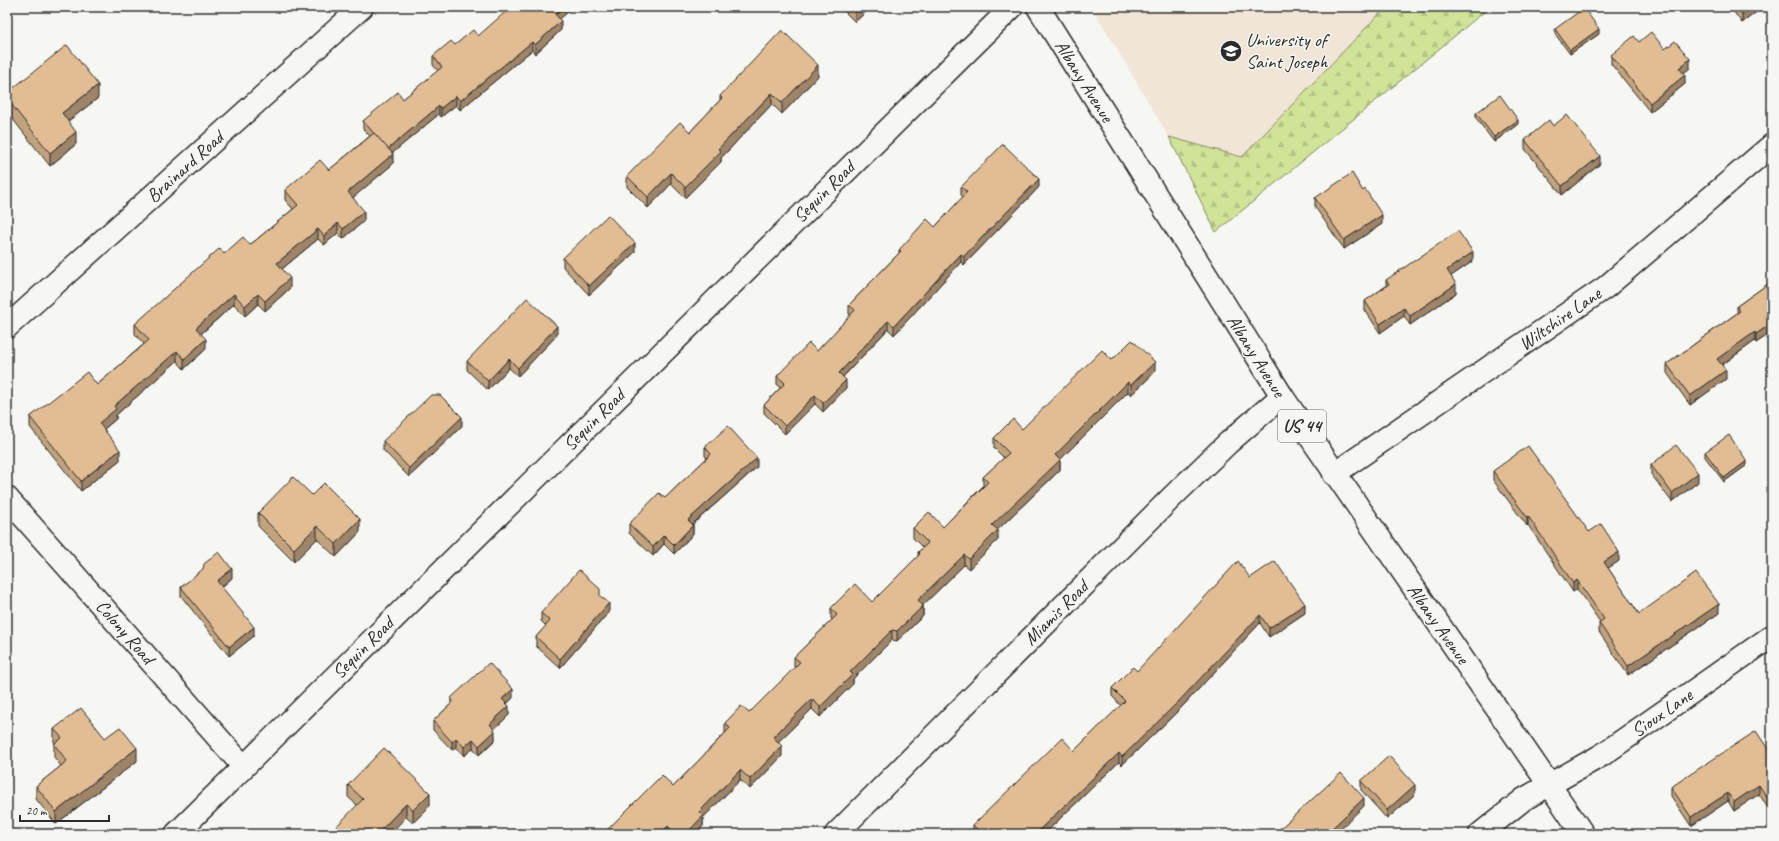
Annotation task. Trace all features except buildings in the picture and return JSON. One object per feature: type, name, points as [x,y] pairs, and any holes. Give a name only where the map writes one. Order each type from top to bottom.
[{"type":"main road","name":"Brainard Road","points":[[7,327],[362,7]]},
{"type":"main road","name":"Sequin Road","points":[[176,834],[243,766],[1012,7]]},
{"type":"main road","name":"Albany Avenue","points":[[1038,7],[1282,396],[1334,474],[1583,834]]},
{"type":"main road","name":"Wiltshire Lane","points":[[1334,474],[1606,287],[1772,145]]},
{"type":"main road","name":"Miamis Road","points":[[836,834],[1172,497],[1228,443],[1282,396]]},
{"type":"main road","name":"Colony Road","points":[[7,498],[243,766]]},
{"type":"main road","name":"Sioux Lane","points":[[1480,834],[1513,807],[1608,750],[1772,636]]},
{"type":"shaded area","name":"University of Saint Joseph","points":[[1092,7],[1386,7],[1242,157],[1169,137]]},
{"type":"green space","points":[[1386,7],[1490,7],[1216,232],[1169,137],[1242,157]]},
{"type":"place","name":"University of Saint Joseph","points":[[1231,51]]}]
